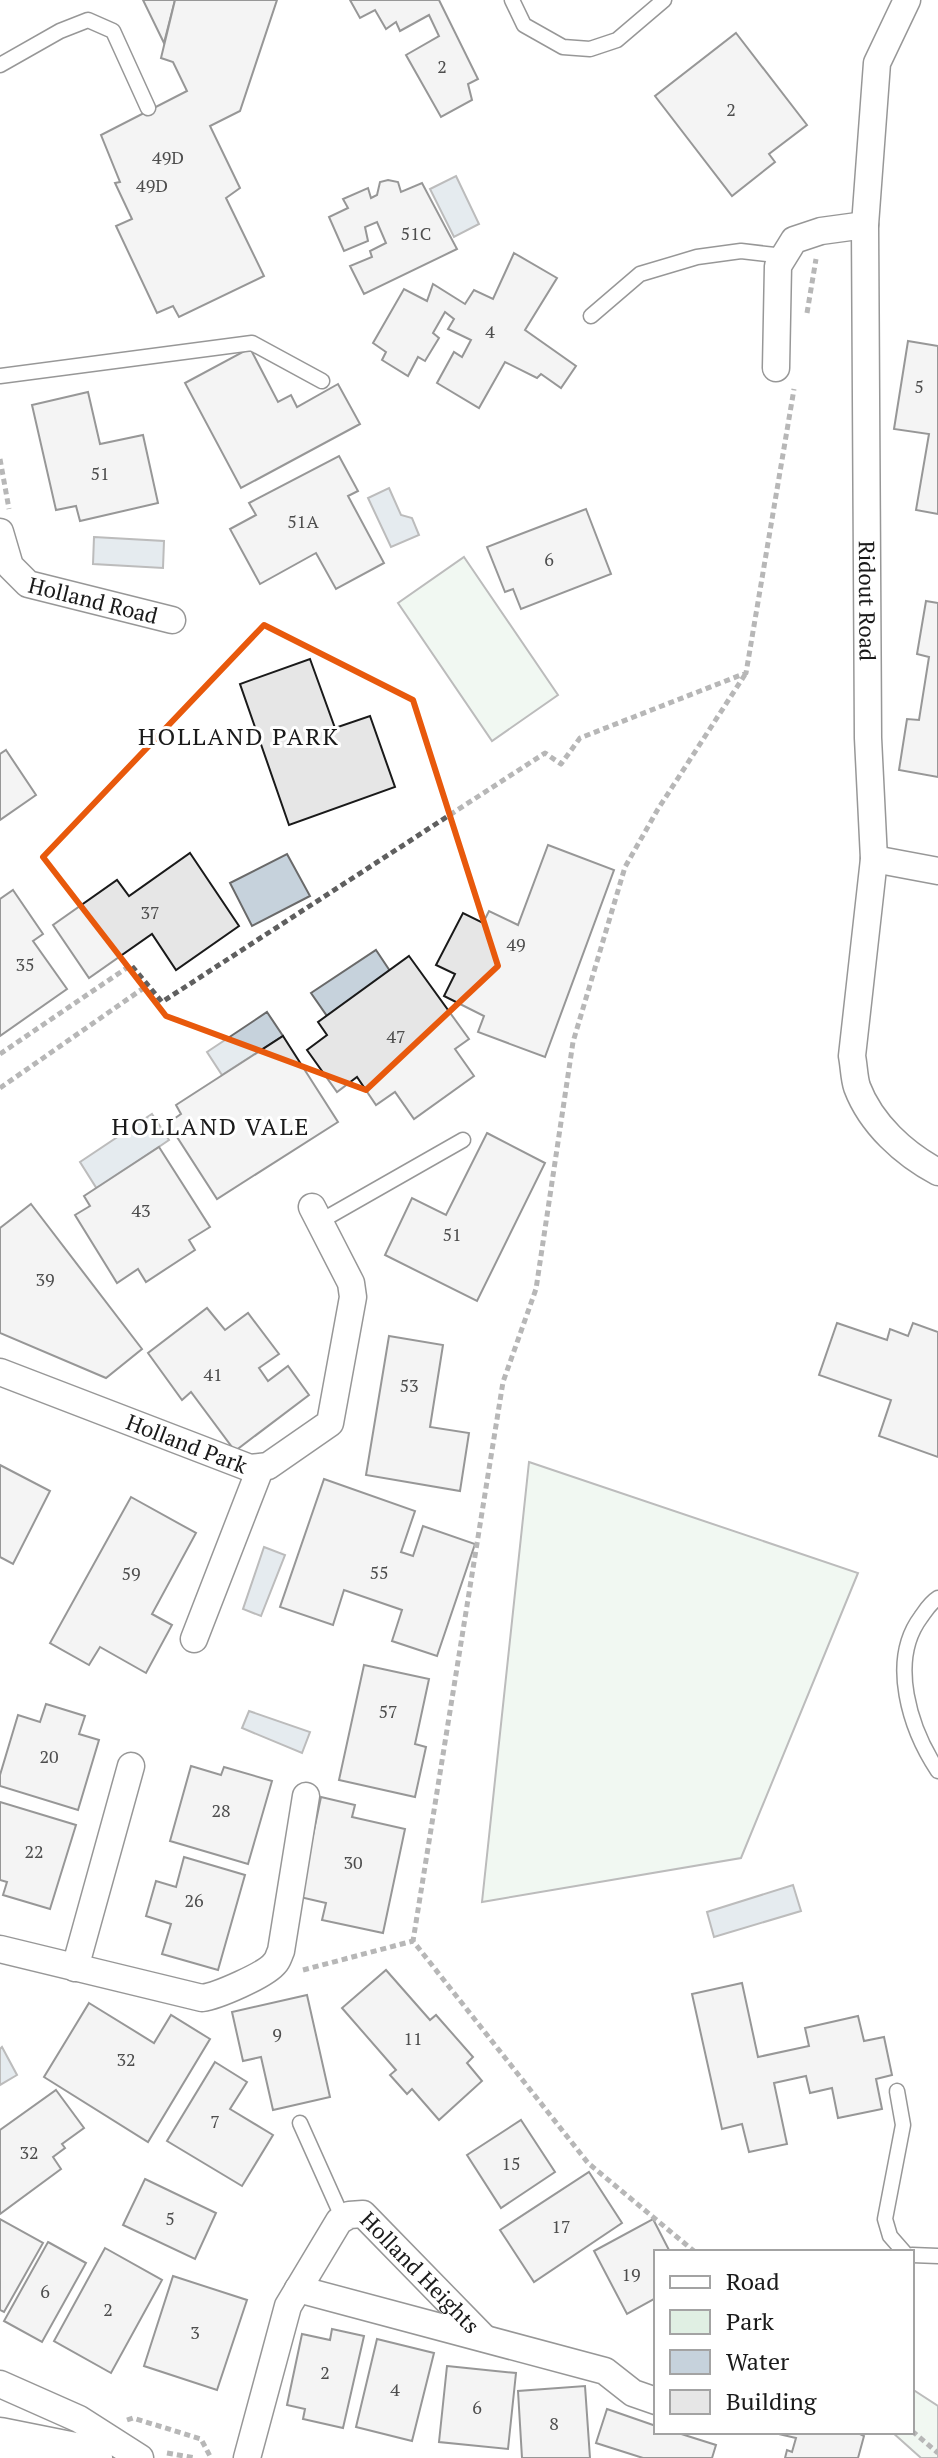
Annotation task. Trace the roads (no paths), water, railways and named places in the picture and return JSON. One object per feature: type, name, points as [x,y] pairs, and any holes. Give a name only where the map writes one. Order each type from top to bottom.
[{"type":"highway","points":[[0,2440],[94,2445]]},
{"type":"street","name":"Ridout Road","points":[[907,0],[877,63],[865,225],[868,738],[874,859],[852,1056],[857,1086],[876,1122],[901,1148],[938,1172]]},
{"type":"street","points":[[786,376],[778,266],[794,240],[821,231],[865,225]]},
{"type":"street","name":"Holland Road","points":[[5,523],[10,566],[28,584],[172,620]]},
{"type":"street","points":[[874,859],[938,871]]},
{"type":"street","name":"Holland Park","points":[[0,1372],[250,1468],[260,1469],[325,1429],[333,1414],[353,1297],[351,1283],[315,1214]]},
{"type":"street","points":[[194,1639],[260,1469]]},
{"type":"street","points":[[75,1968],[131,1766]]},
{"type":"street","points":[[0,1949],[202,1998],[213,1996],[266,1970],[275,1964],[281,1951],[306,1796]]},
{"type":"street","name":"Holland Heights","points":[[247,2458],[288,2306],[339,2221],[349,2215],[363,2214],[484,2338]]},
{"type":"street","name":"Holland Heights","points":[[298,2289],[605,2371],[633,2393],[654,2400]]},
{"type":"street","points":[[0,2384],[53,2405],[94,2445],[140,2458]]},
{"type":"lane","points":[[512,0],[524,25],[563,47],[590,49],[617,40],[664,0]]},
{"type":"lane","points":[[0,65],[60,31],[88,20],[113,31],[148,108]]},
{"type":"lane","points":[[591,316],[640,274],[697,257],[741,251],[784,256]]},
{"type":"lane","points":[[0,376],[252,343],[322,381]]},
{"type":"lane","points":[[315,1214],[463,1140]]},
{"type":"lane","points":[[938,1598],[912,1629],[905,1647],[905,1676],[910,1707],[925,1751],[938,1771]]},
{"type":"lane","points":[[897,2091],[903,2125],[885,2219],[890,2236],[902,2250]]},
{"type":"lane","points":[[300,2123],[343,2219]]},
{"type":"lane","points":[[914,2255],[938,2256]]},
{"type":"water","points":[[456,176],[479,224],[454,237],[430,189]]},
{"type":"water","points":[[389,488],[401,515],[412,518],[419,535],[391,547],[368,498]]},
{"type":"water","points":[[94,537],[164,541],[163,568],[93,564]]},
{"type":"water","points":[[287,854],[310,896],[252,926],[230,883]]},
{"type":"water","points":[[376,950],[390,971],[327,1016],[311,993]]},
{"type":"water","points":[[267,1012],[283,1036],[222,1075],[207,1052]]},
{"type":"water","points":[[152,1114],[169,1140],[97,1189],[80,1162]]},
{"type":"water","points":[[264,1547],[285,1555],[261,1616],[243,1609]]},
{"type":"water","points":[[249,1711],[310,1732],[302,1753],[242,1728]]},
{"type":"water","points":[[793,1885],[801,1911],[714,1937],[707,1912]]},
{"type":"water","points":[[2,2047],[17,2075],[0,2085],[0,2049]]},
{"type":"district","name":"HOLLAND PARK","points":[[239,737]]},
{"type":"district","name":"HOLLAND VALE","points":[[211,1127]]}]
